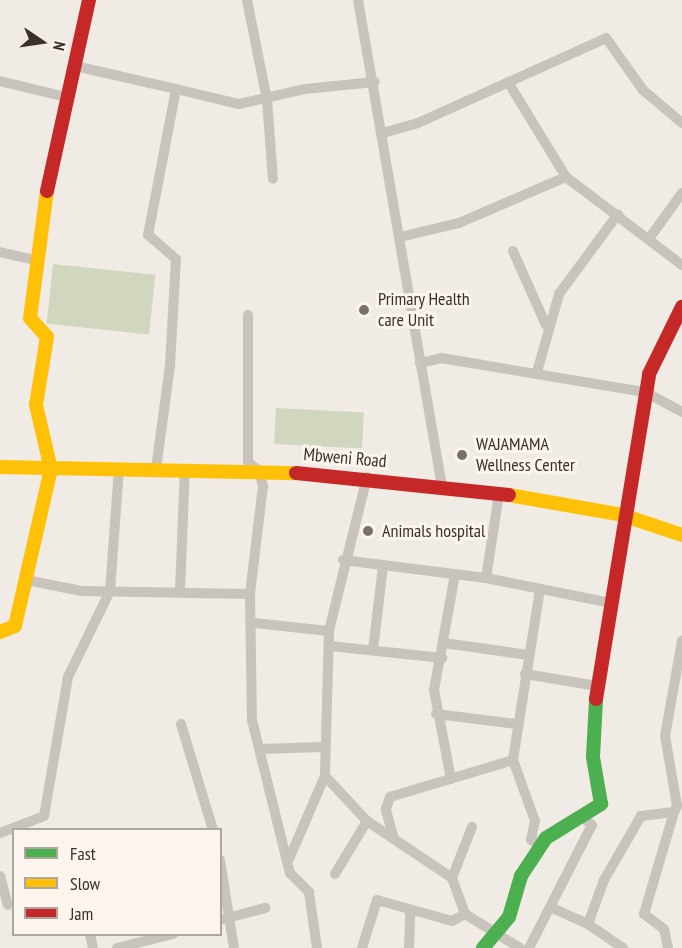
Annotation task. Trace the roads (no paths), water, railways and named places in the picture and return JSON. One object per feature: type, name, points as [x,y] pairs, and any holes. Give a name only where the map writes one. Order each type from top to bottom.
[{"type":"street","points":[[0,633],[15,626],[51,469],[36,405],[46,338],[45,330],[30,318],[39,261],[39,229],[89,0]]},
{"type":"street","points":[[247,0],[267,100],[273,179]]},
{"type":"street","points":[[358,0],[375,82],[442,487]]},
{"type":"street","points":[[383,133],[508,82],[606,38],[643,90],[682,123]]},
{"type":"street","points":[[75,66],[230,103],[267,100],[304,89],[375,82]]},
{"type":"street","points":[[0,81],[66,98]]},
{"type":"street","points":[[508,82],[566,177],[651,236],[682,265]]},
{"type":"street","points":[[156,469],[170,365],[176,259],[148,235],[176,89]]},
{"type":"street","points":[[400,237],[459,224],[566,177]]},
{"type":"street","points":[[651,236],[682,193]]},
{"type":"street","points":[[537,372],[546,325],[570,273],[618,214]]},
{"type":"street","points":[[513,250],[546,325]]},
{"type":"street","points":[[0,252],[39,261]]},
{"type":"street","points":[[483,948],[510,917],[521,876],[553,829],[601,804],[602,795],[592,757],[597,686],[611,603],[622,514],[645,392],[654,357],[682,307]]},
{"type":"street","points":[[248,315],[248,462],[259,471],[263,486],[250,594],[254,623],[252,720],[289,860],[290,873],[309,892],[317,948]]},
{"type":"street","points":[[420,363],[441,358],[537,372],[645,392],[682,412]]},
{"type":"street","name":"Mbweni Road","points":[[0,467],[259,471],[367,477],[499,494],[622,514],[682,535]]},
{"type":"street","points":[[0,832],[44,816],[68,676],[110,591],[111,529],[119,469]]},
{"type":"street","points":[[180,591],[185,469]]},
{"type":"street","points":[[289,860],[325,776],[322,747],[330,646],[329,632],[343,560],[367,477]]},
{"type":"street","points":[[486,578],[499,494]]},
{"type":"street","points":[[343,560],[486,578],[611,603]]},
{"type":"street","points":[[373,650],[383,566]]},
{"type":"street","points":[[451,779],[436,714],[441,658],[455,575]]},
{"type":"street","points":[[26,580],[110,591],[250,594]]},
{"type":"street","points":[[540,589],[516,724],[513,760],[535,821],[531,840],[542,845]]},
{"type":"street","points":[[254,623],[329,632]]},
{"type":"street","points":[[668,948],[664,929],[644,914],[678,807],[665,736],[682,641]]},
{"type":"street","points":[[444,642],[528,655]]},
{"type":"street","points":[[330,646],[441,658]]},
{"type":"street","points":[[525,674],[597,686]]},
{"type":"street","points":[[436,714],[516,724]]},
{"type":"street","points":[[181,724],[212,828]]},
{"type":"street","points":[[260,749],[322,747]]},
{"type":"street","points":[[393,836],[386,809],[390,797],[513,760]]},
{"type":"street","points":[[325,776],[367,821],[393,836],[452,878],[465,914],[520,948]]},
{"type":"street","points":[[588,924],[604,880],[641,816],[678,807]]},
{"type":"street","points":[[529,948],[592,825],[581,816]]},
{"type":"street","points":[[335,874],[367,821]]},
{"type":"street","points":[[452,878],[472,827]]},
{"type":"street","points":[[0,876],[7,906]]},
{"type":"street","points":[[222,884],[225,919],[234,948]]},
{"type":"street","points":[[362,948],[373,903],[383,900],[410,912],[452,921],[465,914]]},
{"type":"street","points":[[550,907],[588,924],[623,948]]},
{"type":"street","points":[[225,919],[265,908]]},
{"type":"street","points":[[409,948],[410,912]]},
{"type":"street","points":[[117,948],[157,944],[170,936]]},
{"type":"place","name":"Primary Health care Unit","points":[[364,310]]},
{"type":"place","name":"WAJAMAMA Wellness Center","points":[[462,455]]},
{"type":"place","name":"Animals hospital","points":[[368,531]]}]
